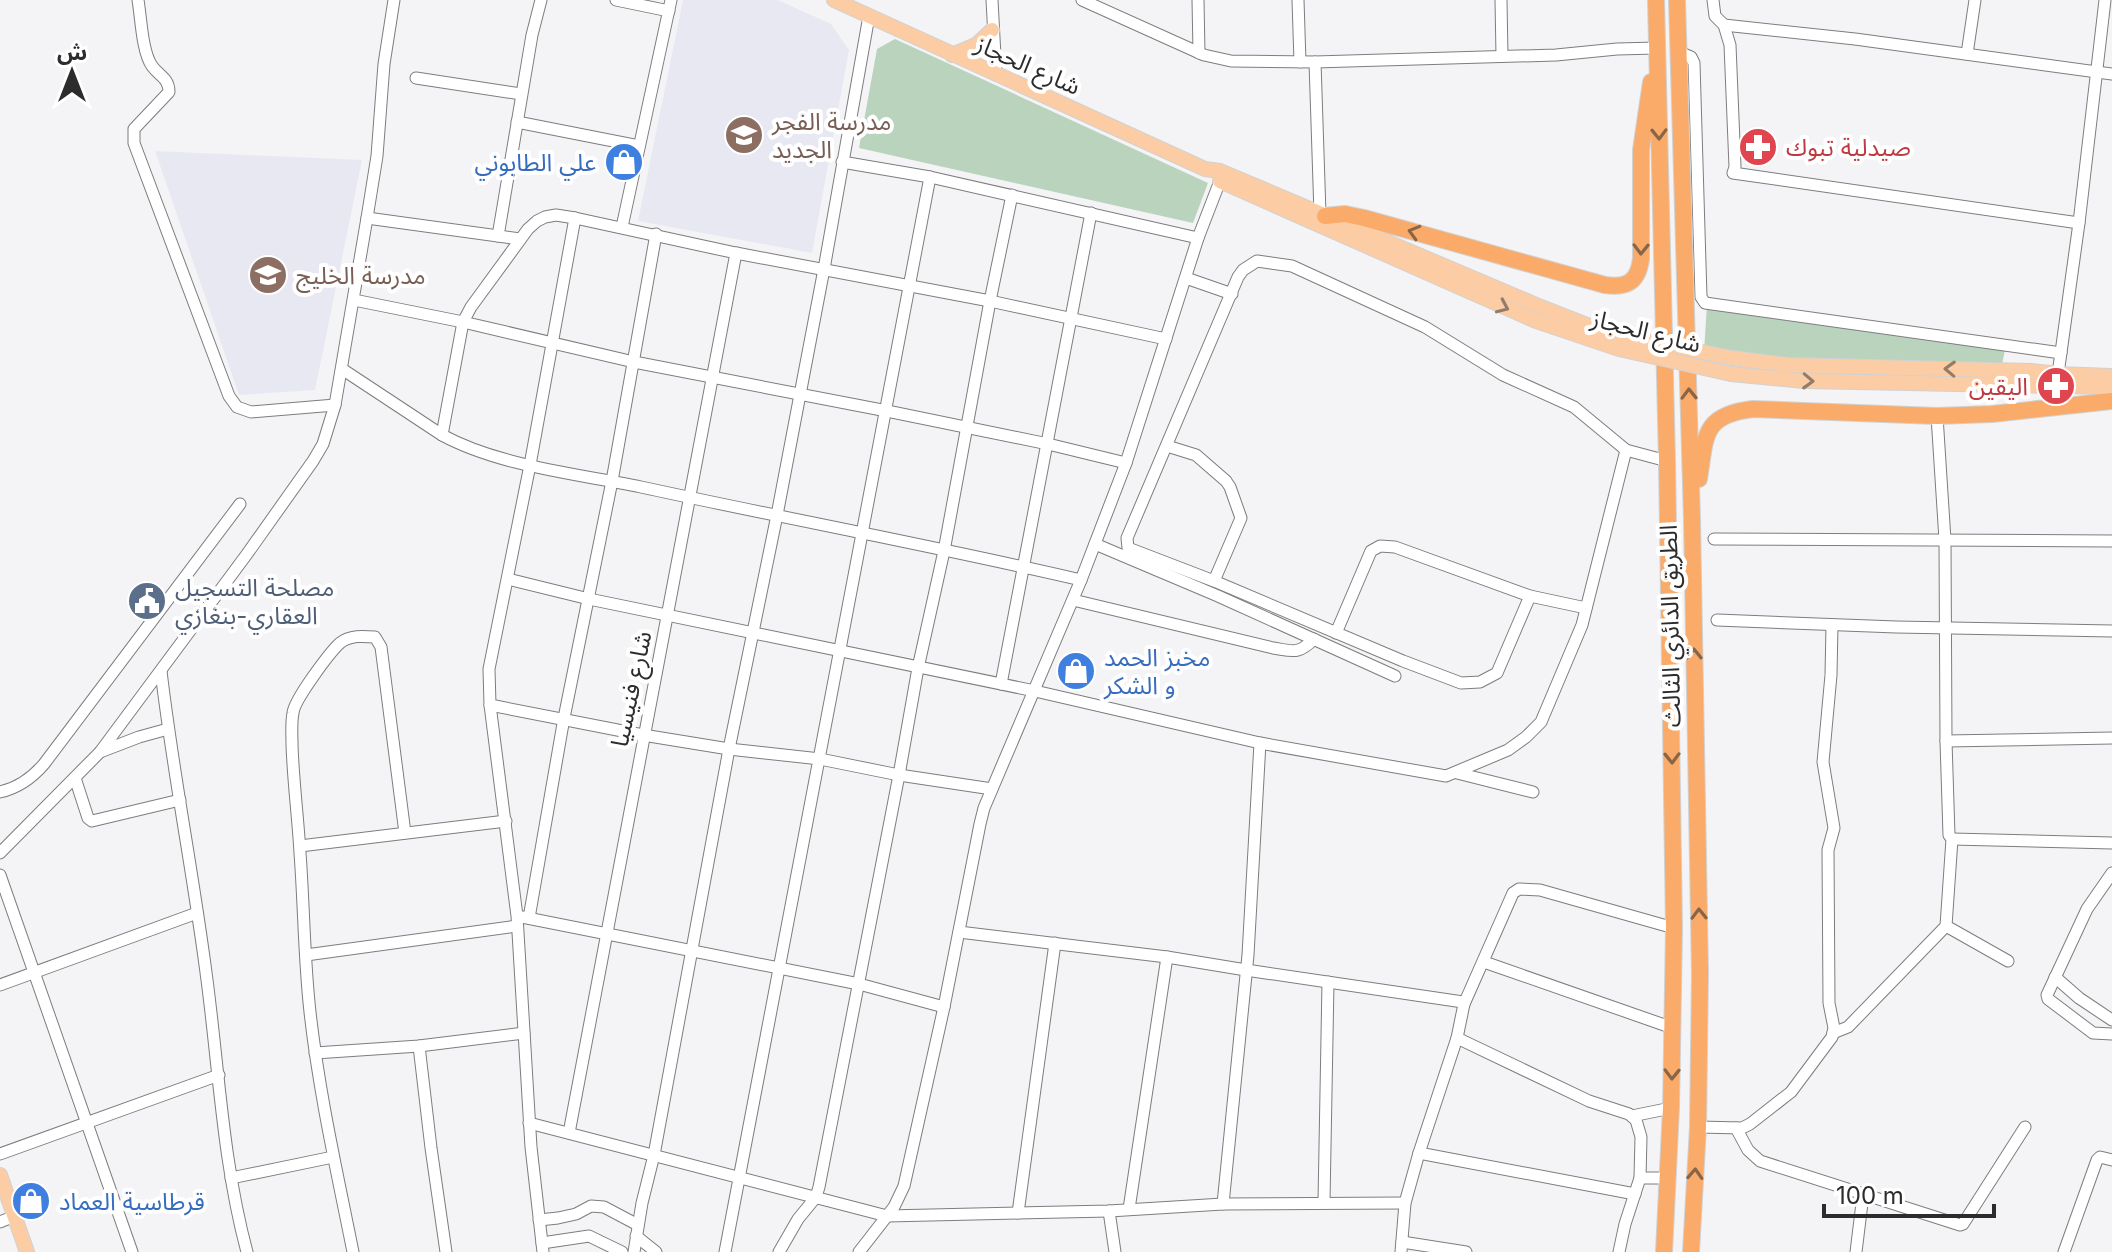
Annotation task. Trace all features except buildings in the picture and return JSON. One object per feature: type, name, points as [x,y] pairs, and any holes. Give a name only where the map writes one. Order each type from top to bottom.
[{"type":"highway","name":"الطريق الدائري الثالث","points":[[1656,0],[1674,928],[1671,1108],[1664,1252]]},
{"type":"highway","name":"الطريق الدائري الثالث","points":[[1677,0],[1692,520],[1700,974],[1698,1127],[1691,1252]]},
{"type":"highway","points":[[1322,215],[1345,214],[1364,218],[1605,285],[1628,283],[1640,269],[1641,150],[1648,93],[1657,55]]},
{"type":"highway","points":[[1692,520],[1705,438],[1715,421],[1731,411],[1753,409],[1937,416],[1992,414],[2112,401]]},
{"type":"main road","name":"شارع الحجاز","points":[[834,0],[1205,169],[1220,171],[1597,329],[1621,342],[1788,365],[2112,376]]},
{"type":"main road","points":[[952,55],[976,45],[992,30]]},
{"type":"main road","name":"شارع الحجاز","points":[[1205,169],[1220,181],[1536,321],[1731,374],[1804,381],[2112,387]]},
{"type":"main road","points":[[0,1175],[27,1252]]},
{"type":"street","points":[[138,0],[151,65],[164,77],[169,92],[134,129],[134,143],[229,396],[237,407],[251,412],[335,405]]},
{"type":"street","points":[[0,853],[100,752],[323,444],[335,405],[354,300],[377,156],[384,64],[394,0]]},
{"type":"street","points":[[498,236],[521,94],[541,0]]},
{"type":"street","points":[[616,0],[670,5],[622,227]]},
{"type":"street","points":[[992,0],[996,75]]},
{"type":"street","points":[[1082,0],[1100,4],[1199,53],[1231,61],[1657,55]]},
{"type":"street","points":[[1198,0],[1199,53]]},
{"type":"street","points":[[1298,0],[1300,62]]},
{"type":"street","points":[[1501,0],[1502,56]]},
{"type":"street","points":[[1713,0],[1715,16],[1724,25],[1728,36],[1731,57],[1733,173],[2079,223]]},
{"type":"street","points":[[1967,54],[1975,0]]},
{"type":"street","points":[[2058,374],[2105,0]]},
{"type":"street","points":[[634,1252],[824,269],[869,16]]},
{"type":"street","points":[[1724,25],[1855,39],[2112,74]]},
{"type":"street","points":[[1679,52],[1691,57],[1694,63],[1701,297],[1705,303],[2061,353]]},
{"type":"street","points":[[1315,62],[1322,215]]},
{"type":"street","points":[[416,78],[521,94]]},
{"type":"street","points":[[517,122],[639,146]]},
{"type":"street","points":[[842,162],[930,177],[1198,238]]},
{"type":"street","points":[[725,1252],[930,177]]},
{"type":"street","points":[[859,1252],[901,1196],[904,1186],[980,824],[1126,463],[1198,238],[1220,181]]},
{"type":"street","points":[[779,1252],[798,1219],[816,1197],[1012,195]]},
{"type":"street","points":[[1001,684],[1091,213]]},
{"type":"street","points":[[442,435],[463,322],[520,239],[537,221],[556,215],[1166,339]]},
{"type":"street","points":[[367,218],[520,239]]},
{"type":"street","points":[[575,218],[492,651],[490,705],[521,920],[529,1123],[543,1247],[589,1236],[622,1252]]},
{"type":"street","points":[[521,920],[589,599],[656,234]]},
{"type":"street","name":"شارع فنيسيا","points":[[569,1133],[736,253]]},
{"type":"street","points":[[1530,596],[1497,673],[1480,682],[1461,683],[1128,548],[1127,538],[1243,270],[1257,261],[1292,266],[1370,300],[1425,327],[1503,375],[1574,407],[1626,450],[1667,461]]},
{"type":"street","points":[[1186,278],[1232,294]]},
{"type":"street","points":[[354,300],[634,362],[1048,444],[1126,463]]},
{"type":"street","points":[[342,369],[442,435],[483,452],[530,465],[1081,580]]},
{"type":"street","points":[[1833,1033],[1848,1027],[1946,926],[1952,839],[1949,835],[1946,741],[1945,540],[1937,416]]},
{"type":"street","points":[[1167,446],[1196,455],[1226,481],[1239,512],[1239,525],[1214,581]]},
{"type":"street","points":[[508,579],[589,599],[1035,691],[1260,743],[1440,776],[1457,773],[1508,750],[1541,722],[1582,625],[1626,450]]},
{"type":"street","points":[[0,792],[22,784],[44,764],[240,504]]},
{"type":"street","points":[[1714,539],[2112,541]]},
{"type":"street","points":[[1095,544],[1395,676]]},
{"type":"street","points":[[1336,633],[1371,551],[1380,546],[1395,547],[1530,596],[1586,608]]},
{"type":"street","points":[[1073,600],[1297,652],[1305,649],[1314,639]]},
{"type":"street","points":[[1717,620],[2112,631]]},
{"type":"street","points":[[1698,1127],[1742,1128],[1750,1124],[1791,1092],[1833,1033],[1828,850],[1834,828],[1823,762],[1832,625]]},
{"type":"street","points":[[353,1252],[333,1157],[309,1008],[293,772],[293,711],[305,689],[341,642],[358,636],[375,637],[381,647],[405,833]]},
{"type":"street","points":[[161,671],[197,913],[231,1178],[247,1252]]},
{"type":"street","points":[[490,705],[643,735],[820,759],[992,789]]},
{"type":"street","points":[[100,752],[168,729]]},
{"type":"street","points":[[1946,741],[2112,738]]},
{"type":"street","points":[[1223,1204],[1246,970],[1260,743]]},
{"type":"street","points":[[1457,773],[1533,792]]},
{"type":"street","points":[[75,778],[88,818],[92,821],[180,800]]},
{"type":"street","points":[[300,846],[506,821]]},
{"type":"street","points":[[1952,839],[2112,843]]},
{"type":"street","points":[[0,875],[132,1252]]},
{"type":"street","points":[[2111,875],[2092,900],[2048,992],[2048,999],[2093,1033],[2112,1034]]},
{"type":"street","points":[[1466,1252],[1402,1247],[1405,1203],[1457,1038],[1464,1004],[1513,893],[1519,889],[1540,890],[1674,928]]},
{"type":"street","points":[[0,985],[197,913]]},
{"type":"street","points":[[306,955],[521,920],[607,933],[859,984],[944,1007]]},
{"type":"street","points":[[1946,926],[2008,961]]},
{"type":"street","points":[[959,932],[1167,957],[1462,1001],[1464,1004]]},
{"type":"street","points":[[1018,1213],[1055,943]]},
{"type":"street","points":[[1129,1209],[1167,957]]},
{"type":"street","points":[[1484,962],[1673,1028]]},
{"type":"street","points":[[2055,977],[2112,1020]]},
{"type":"street","points":[[1324,1202],[1328,982]]},
{"type":"street","points":[[1830,1010],[1848,1027]]},
{"type":"street","points":[[315,1053],[419,1046],[524,1033]]},
{"type":"street","points":[[1457,1038],[1589,1101],[1632,1116],[1671,1108]]},
{"type":"street","points":[[419,1046],[446,1252]]},
{"type":"street","points":[[0,1154],[219,1075]]},
{"type":"street","points":[[1619,1252],[1640,1178],[1640,1129],[1632,1116]]},
{"type":"street","points":[[529,1123],[887,1216],[1109,1211],[1223,1204],[1405,1203]]},
{"type":"street","points":[[1736,1128],[1748,1150],[1760,1161],[1956,1225],[1963,1224],[2025,1127]]},
{"type":"street","points":[[1419,1153],[1635,1194]]},
{"type":"street","points":[[231,1178],[333,1157]]},
{"type":"street","points":[[2064,1252],[2097,1160],[2100,1157],[2112,1160]]},
{"type":"street","points":[[1640,1178],[1668,1178]]},
{"type":"street","points":[[1856,1252],[1863,1195]]},
{"type":"street","points":[[539,1220],[567,1216],[591,1206],[604,1207],[637,1231],[656,1252]]},
{"type":"street","points":[[1109,1211],[1115,1252]]},
{"type":"street","points":[[0,1222],[15,1216]]},
{"type":"shaded area","name":"مدرسة الفجر الجديد","points":[[683,0],[778,0],[831,24],[849,50],[812,253],[638,221]]},
{"type":"shaded area","name":"مدرسة الخليج","points":[[155,151],[362,160],[315,390],[239,395]]},
{"type":"green space","points":[[895,39],[1208,183],[1193,223],[859,148],[877,49]]},
{"type":"green space","points":[[1707,304],[2006,345],[2001,369],[1789,364],[1704,352]]},
{"type":"place","name":"مدرسة الفجر الجديد","points":[[744,135]]},
{"type":"place","name":"صيدلية تبوك","points":[[1758,147]]},
{"type":"place","name":"علي الطابوني","points":[[624,162]]},
{"type":"place","name":"مدرسة الخليج","points":[[268,275]]},
{"type":"place","name":"اليقين","points":[[2056,386]]},
{"type":"place","name":"مصلحة التسجيل العقاري-بنغازي","points":[[147,601]]},
{"type":"place","name":"مخبز الحمد و الشكر","points":[[1076,671]]},
{"type":"place","name":"قرطاسية العماد","points":[[31,1201]]}]
